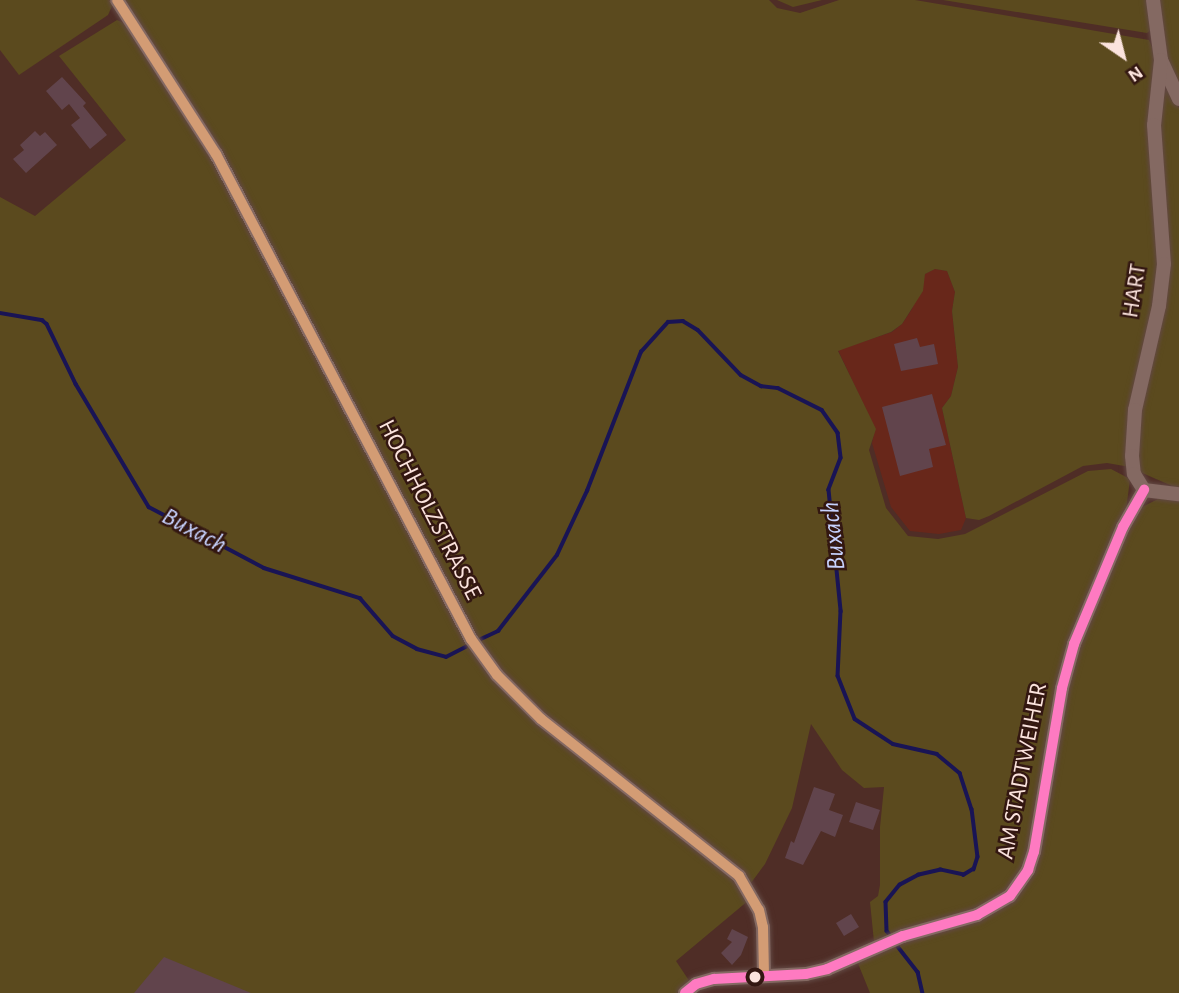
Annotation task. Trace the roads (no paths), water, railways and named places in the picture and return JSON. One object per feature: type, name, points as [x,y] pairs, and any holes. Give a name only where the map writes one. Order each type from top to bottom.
[{"type":"street","name":"HOCHHOLZSTRASSE","points":[[117,0],[216,154],[471,639],[497,675],[541,719],[739,877],[759,910],[763,927],[764,974]]},
{"type":"street","points":[[1153,0],[1161,60],[1179,99]]},
{"type":"street","name":"HART","points":[[1144,490],[1134,474],[1132,437],[1139,390],[1159,306],[1164,264],[1154,135],[1161,60]]},
{"type":"street","name":"AM STADTWEIHER","points":[[685,993],[704,981],[764,974],[806,974],[827,969],[903,936],[993,908],[1010,896],[1028,870],[1034,852],[1068,664],[1104,569],[1144,490]]},
{"type":"street","points":[[1144,490],[1179,494]]},
{"type":"waterway","name":"Buxach","points":[[0,313],[42,320],[47,324],[76,384],[149,507],[264,568],[360,598],[393,636],[417,649],[446,657],[466,647]]},
{"type":"waterway","name":"Buxach","points":[[481,639],[498,631],[557,555],[587,491],[641,352],[668,322],[683,321],[698,330],[741,375],[761,386],[778,388],[822,410],[838,433],[841,458],[829,490],[841,611],[838,676],[855,719],[893,744],[937,754],[960,773],[972,809],[978,857],[974,869],[964,875],[941,870],[919,875],[900,885],[886,902],[887,931],[892,937]]},
{"type":"waterway","name":"Buxach","points":[[896,944],[918,972],[923,993]]}]
